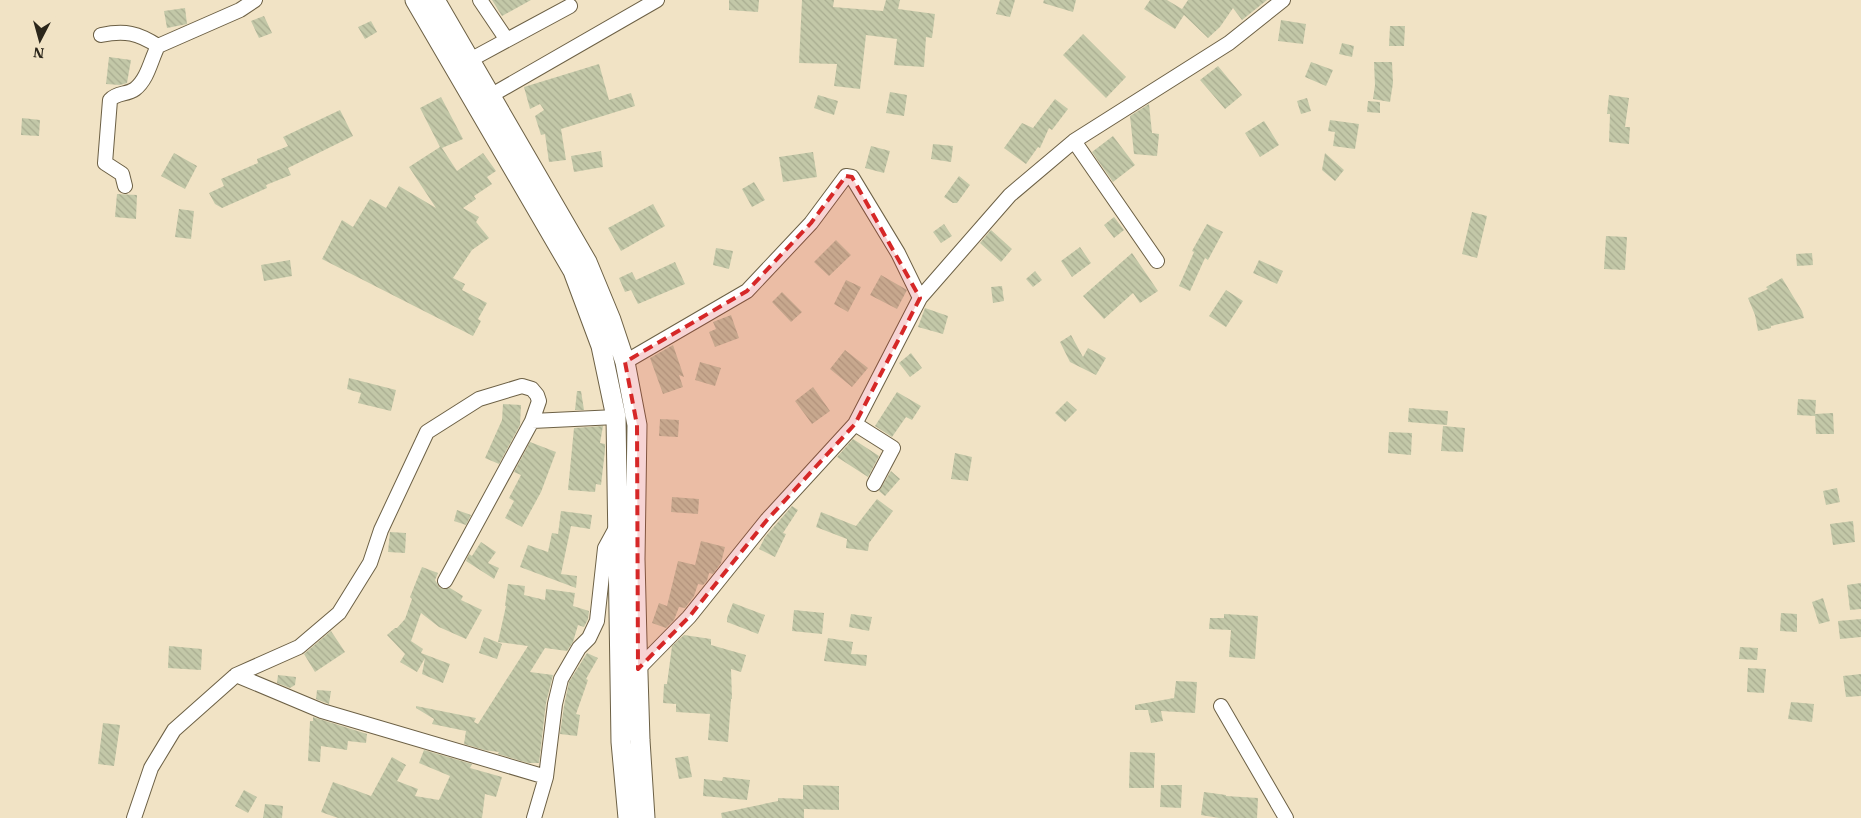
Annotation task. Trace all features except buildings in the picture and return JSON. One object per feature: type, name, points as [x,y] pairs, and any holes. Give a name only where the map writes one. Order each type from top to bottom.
[{"type":"main road","points":[[415,0],[573,271],[601,346],[616,417],[621,742],[628,818]]},
{"type":"main road","points":[[435,0],[587,262],[611,320],[625,362],[637,425],[635,559],[640,740],[645,818]]},
{"type":"street","points":[[125,186],[122,174],[105,163],[110,100],[115,95],[135,89],[149,68],[158,46],[240,10],[256,0]]},
{"type":"street","points":[[480,0],[507,40]]},
{"type":"street","points":[[490,96],[657,0]]},
{"type":"street","points":[[638,669],[689,617],[767,520],[855,424],[920,298],[1010,195],[1074,141],[1229,43],[1283,0]]},
{"type":"street","points":[[470,60],[570,6]]},
{"type":"street","points":[[101,36],[124,32],[143,37],[158,46]]},
{"type":"street","points":[[1074,141],[1157,261]]},
{"type":"street","points":[[625,362],[747,291],[811,223],[846,176],[852,177],[898,253],[920,298]]},
{"type":"street","points":[[134,818],[151,768],[174,730],[236,674],[299,647],[339,613],[370,563],[381,530],[427,432],[479,399],[522,386],[532,390],[539,401],[532,421],[445,581]]},
{"type":"street","points":[[532,421],[616,417]]},
{"type":"street","points":[[855,424],[893,448],[874,484]]},
{"type":"street","points":[[534,818],[546,777],[555,704],[561,678],[579,648],[590,638],[597,621],[605,548],[618,525]]},
{"type":"street","points":[[236,674],[322,711],[546,777]]},
{"type":"street","points":[[1221,706],[1286,818]]},
{"type":"highlighted area","points":[[846,176],[852,177],[920,298],[855,424],[767,520],[689,617],[638,669],[637,425],[625,362],[747,291],[811,223]]}]
